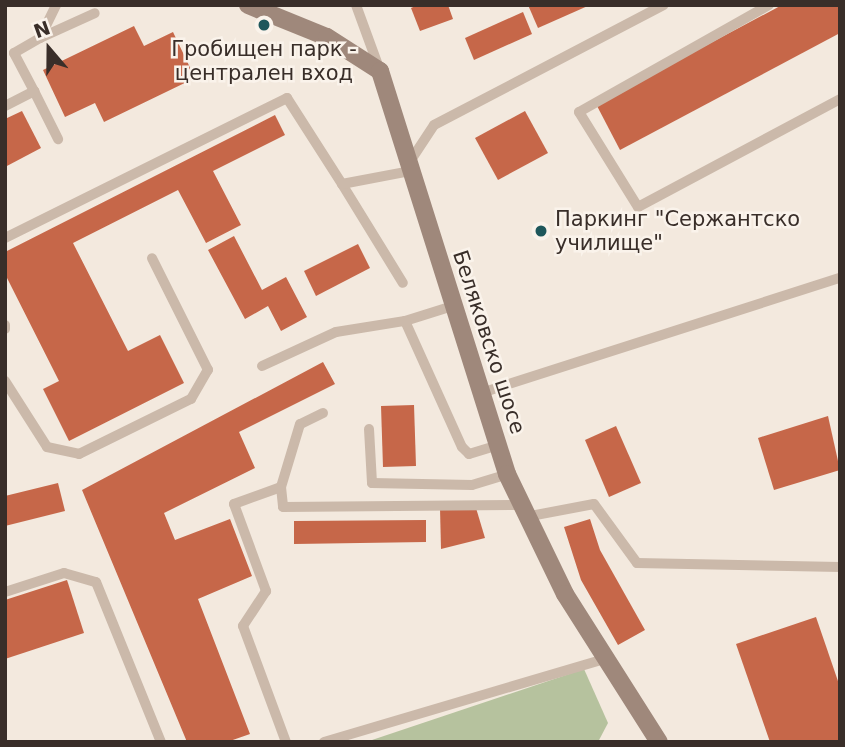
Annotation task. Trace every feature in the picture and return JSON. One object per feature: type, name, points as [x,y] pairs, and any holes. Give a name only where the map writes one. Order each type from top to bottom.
[{"type":"street","points":[[257,6],[327,37],[380,71]]},
{"type":"street","name":"Беляковско шосе","points":[[380,71],[507,474],[565,594],[659,742]]},
{"type":"lane","points":[[40,37],[56,5]]},
{"type":"lane","points":[[356,5],[380,71]]},
{"type":"lane","points":[[342,184],[409,168],[434,125],[664,5]]},
{"type":"lane","points":[[769,5],[579,112],[638,208],[840,99]]},
{"type":"lane","points":[[58,139],[14,53],[40,37],[94,13]]},
{"type":"lane","points":[[5,106],[34,91]]},
{"type":"lane","points":[[5,238],[287,98],[403,283]]},
{"type":"lane","points":[[5,381],[47,447],[79,454],[191,399],[208,370],[152,258]]},
{"type":"lane","points":[[481,393],[840,278]]},
{"type":"lane","points":[[262,366],[336,332],[405,321],[453,306]]},
{"type":"lane","points":[[405,321],[462,447],[469,454],[498,445]]},
{"type":"lane","points":[[323,413],[300,424],[281,486],[283,508],[523,511],[594,505],[637,563],[840,567]]},
{"type":"lane","points":[[369,429],[372,483],[472,485],[507,474]]},
{"type":"lane","points":[[281,486],[234,504],[266,591],[243,626],[286,742]]},
{"type":"lane","points":[[5,592],[64,573],[96,582],[162,742]]},
{"type":"lane","points":[[324,742],[608,658]]},
{"type":"green space","points":[[584,669],[608,723],[598,742],[366,742]]},
{"type":"building","points":[[418,5],[448,5],[453,19],[420,31],[411,8]]},
{"type":"building","points":[[528,5],[590,5],[538,28]]},
{"type":"building","points":[[782,5],[840,5],[840,33],[620,150],[596,104]]},
{"type":"building","points":[[523,12],[532,34],[474,60],[465,38]]},
{"type":"building","points":[[134,26],[144,46],[173,32],[195,78],[104,122],[95,103],[65,117],[43,70]]},
{"type":"building","points":[[22,111],[41,148],[5,167],[5,119]]},
{"type":"building","points":[[525,111],[548,153],[498,180],[475,138]]},
{"type":"building","points":[[275,115],[285,135],[213,171],[241,225],[206,243],[178,190],[73,243],[128,351],[160,335],[184,383],[69,441],[43,389],[59,381],[5,274],[5,252]]},
{"type":"building","points":[[234,236],[262,290],[286,277],[307,317],[281,331],[268,306],[245,319],[208,250]]},
{"type":"building","points":[[358,244],[370,268],[316,296],[304,271]]},
{"type":"building","points":[[323,362],[335,384],[239,432],[255,468],[164,513],[175,540],[230,519],[252,576],[198,599],[250,734],[227,742],[187,742],[82,490]]},
{"type":"building","points":[[414,405],[416,466],[383,467],[381,406]]},
{"type":"building","points":[[828,416],[840,470],[774,490],[758,438]]},
{"type":"building","points":[[616,426],[641,483],[609,497],[585,440]]},
{"type":"building","points":[[58,483],[65,511],[5,526],[5,496]]},
{"type":"building","points":[[440,508],[476,508],[485,538],[441,549]]},
{"type":"building","points":[[590,519],[600,550],[645,630],[618,645],[581,580],[564,527]]},
{"type":"building","points":[[426,520],[426,542],[294,544],[294,521]]},
{"type":"building","points":[[67,580],[84,633],[5,659],[5,600]]},
{"type":"building","points":[[816,617],[840,687],[840,742],[770,742],[736,644]]},
{"type":"place","name":"Гробищен парк - централен вход","points":[[264,25]]},
{"type":"place","name":"Паркинг \"Сержантско училище\"","points":[[541,231]]}]
